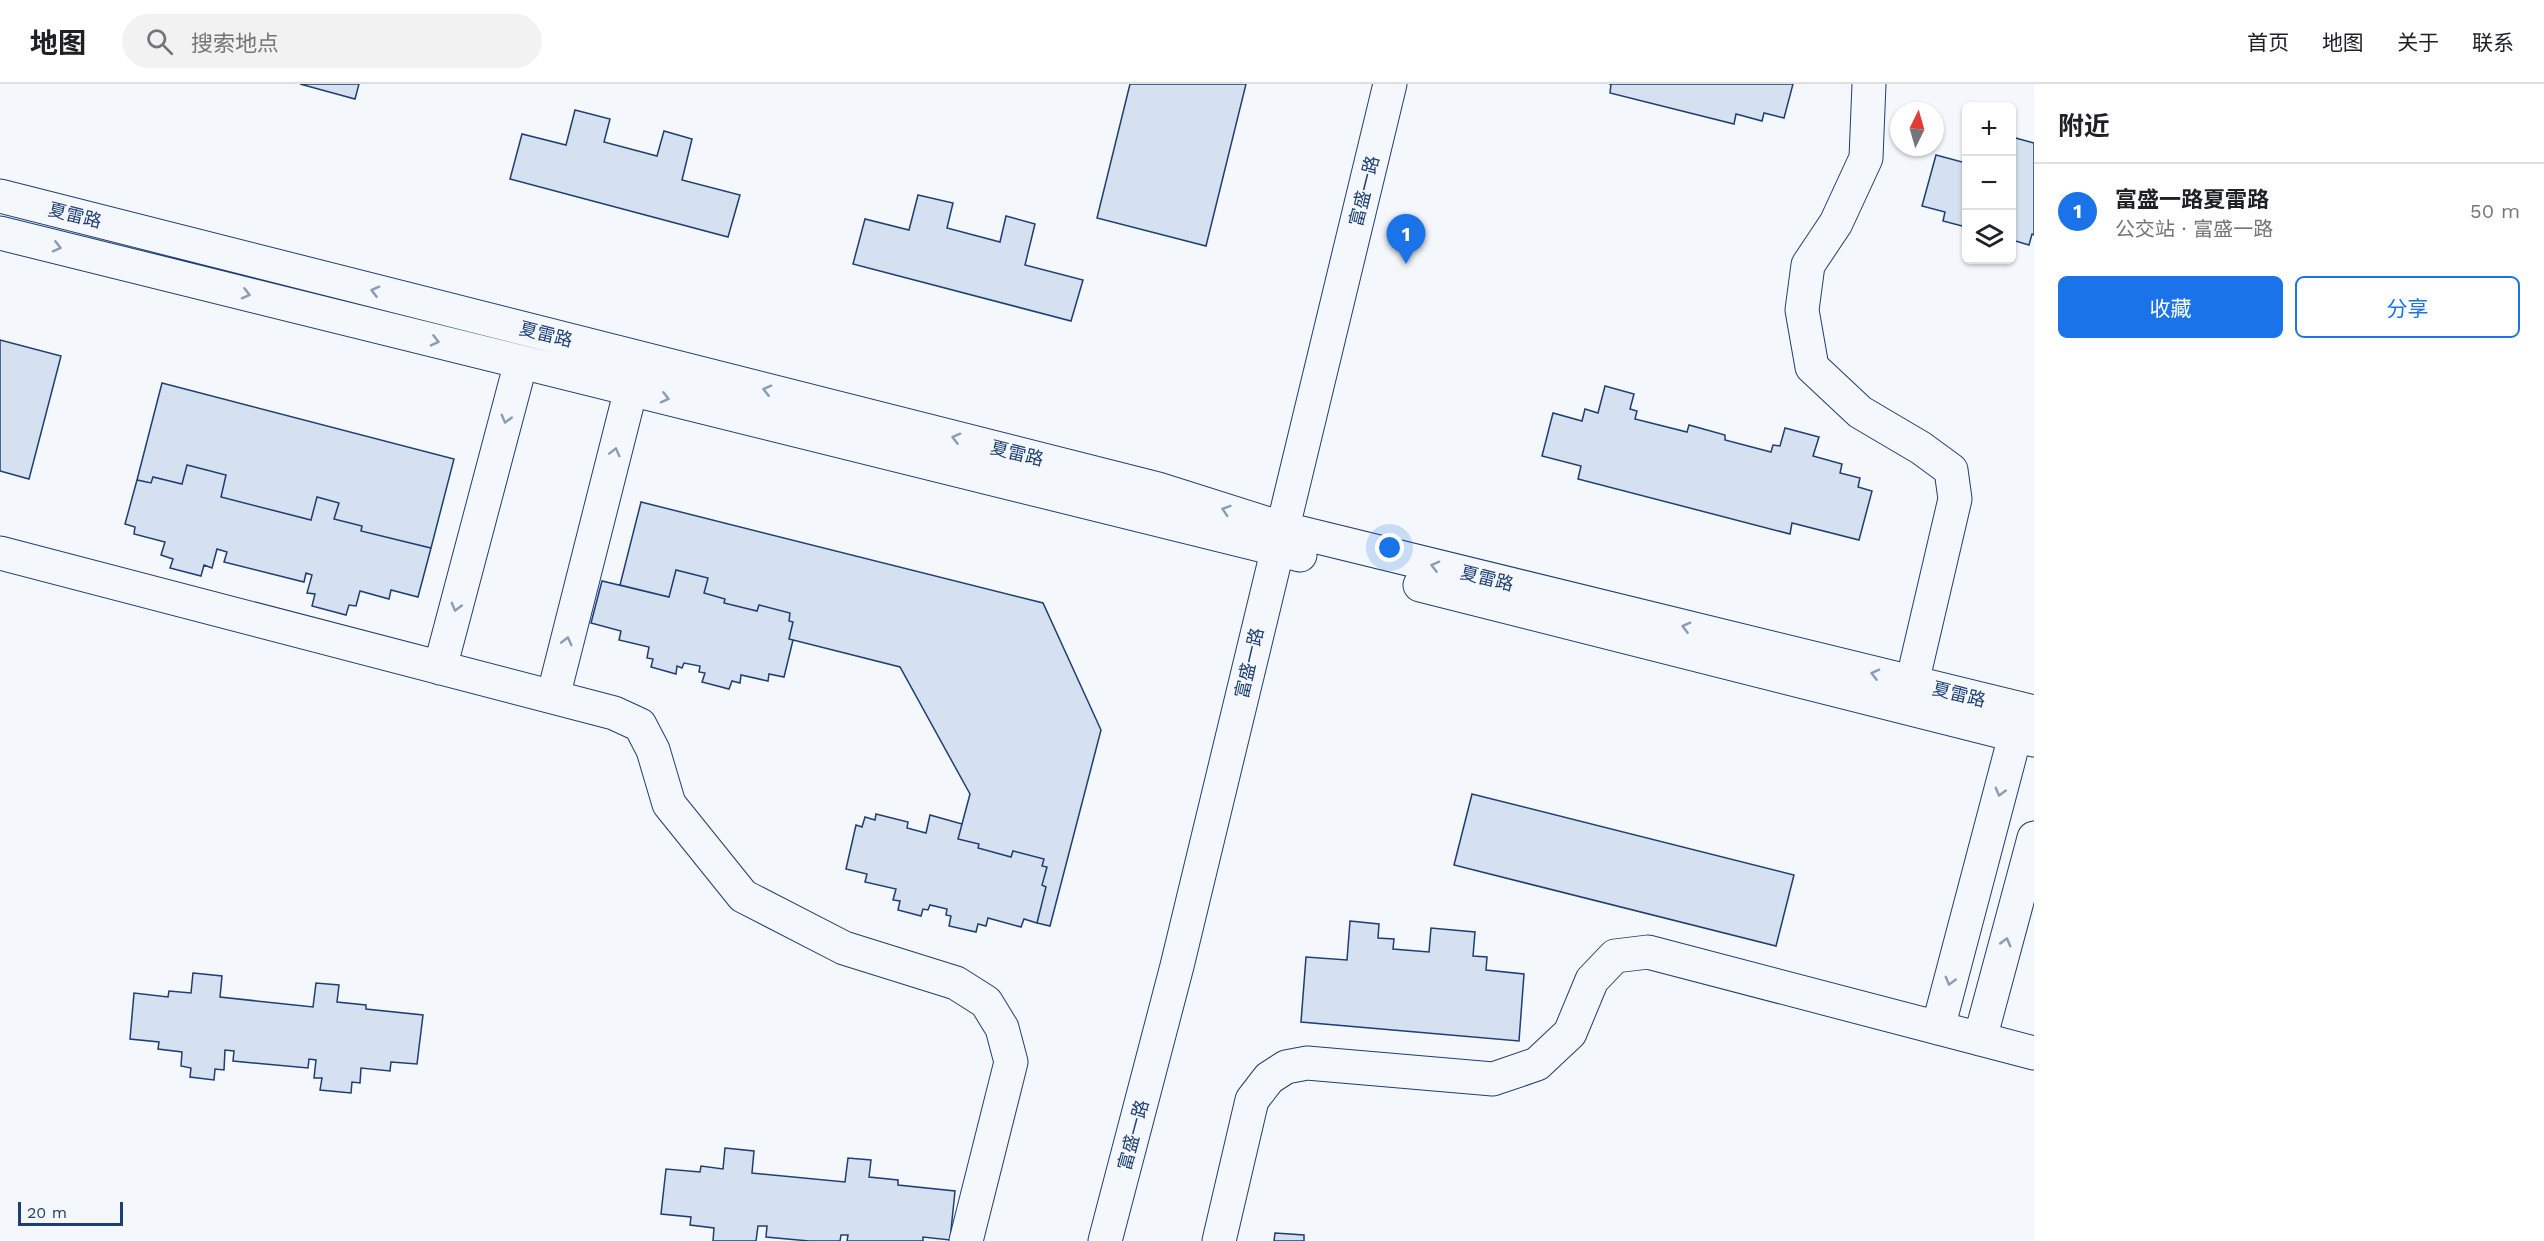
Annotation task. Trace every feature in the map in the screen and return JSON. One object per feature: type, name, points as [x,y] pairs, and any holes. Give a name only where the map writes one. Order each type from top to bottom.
[{"type":"street","name":"富盛一路","points":[[1105,1241],[1177,966],[1390,84]]},
{"type":"street","points":[[1869,84],[1866,158],[1836,223],[1808,265],[1802,310],[1812,367],[1860,412],[1921,448],[1952,470],[1955,499],[1912,683]]},
{"type":"street","name":"夏雷路","points":[[0,196],[1158,489],[1279,538],[2028,729]]},
{"type":"street","name":"夏雷路","points":[[0,233],[631,389],[1912,683],[2028,729]]},
{"type":"street","points":[[440,668],[521,362]]},
{"type":"street","points":[[553,698],[631,389]]},
{"type":"street","points":[[0,553],[614,713],[640,725],[652,750],[669,804],[743,896],[844,948],[956,983],[986,1002],[1002,1028],[1011,1062],[966,1241]]},
{"type":"street","points":[[1938,1028],[2028,729]]},
{"type":"street","points":[[1980,1039],[2034,838]]},
{"type":"street","points":[[1219,1241],[1252,1100],[1269,1078],[1286,1066],[1307,1063],[1493,1079],[1537,1064],[1570,1033],[1592,980],[1615,956],[1648,952],[2034,1053]]},
{"type":"building","points":[[300,84],[359,84],[355,99]]},
{"type":"building","points":[[1130,84],[1246,84],[1206,246],[1097,218]]},
{"type":"building","points":[[1611,84],[1793,84],[1784,118],[1764,113],[1762,121],[1736,114],[1734,124],[1610,93]]},
{"type":"building","points":[[575,110],[610,119],[604,142],[657,156],[664,131],[692,139],[682,180],[740,195],[728,237],[510,179],[522,134],[566,145]]},
{"type":"building","points":[[2016,138],[2034,143],[2034,235],[2032,234],[2029,245],[2016,241]]},
{"type":"building","points":[[1936,156],[1962,162],[1962,226],[1943,221],[1945,212],[1922,206]]},
{"type":"building","points":[[918,195],[953,203],[947,228],[1000,242],[1006,216],[1035,224],[1025,265],[1083,280],[1071,321],[853,264],[865,219],[909,230]]},
{"type":"building","points":[[0,340],[61,356],[29,479],[0,471]]},
{"type":"building","points":[[162,383],[454,459],[431,548],[361,531],[362,526],[334,519],[339,503],[317,497],[311,520],[221,497],[226,475],[187,465],[182,484],[153,477],[151,483],[137,480]]},
{"type":"building","points":[[1605,386],[1634,394],[1630,409],[1637,411],[1635,419],[1687,432],[1689,425],[1725,435],[1725,440],[1771,452],[1773,445],[1780,446],[1785,428],[1819,437],[1813,456],[1842,464],[1840,473],[1860,478],[1858,487],[1872,491],[1859,540],[1792,523],[1790,534],[1578,479],[1581,466],[1542,456],[1553,413],[1582,421],[1585,409],[1598,413]]},
{"type":"building","points":[[187,465],[226,475],[221,497],[311,520],[317,497],[339,503],[334,519],[362,526],[361,531],[431,548],[418,597],[391,590],[389,599],[360,591],[356,606],[349,605],[346,615],[312,606],[315,594],[307,593],[312,575],[306,573],[304,582],[224,562],[227,552],[217,549],[212,568],[204,565],[201,576],[170,568],[173,559],[161,555],[165,542],[134,534],[135,527],[125,524],[137,480],[151,483],[153,477],[182,484]]},
{"type":"building","points":[[641,502],[1043,603],[1101,730],[1050,926],[1037,923],[1046,887],[1042,885],[1047,867],[1042,866],[1044,859],[1013,851],[1011,857],[978,848],[979,844],[958,839],[970,794],[900,667],[789,639],[793,622],[789,621],[790,613],[759,605],[757,611],[724,603],[725,599],[704,593],[708,578],[676,570],[669,597],[620,585]]},
{"type":"building","points":[[676,570],[708,578],[704,593],[725,599],[724,603],[757,611],[759,605],[790,613],[789,621],[793,622],[789,639],[793,640],[784,677],[769,674],[768,681],[741,675],[740,683],[732,681],[729,689],[702,682],[705,673],[699,672],[700,666],[684,663],[682,668],[677,666],[676,674],[651,667],[653,659],[647,658],[649,647],[619,640],[621,631],[591,623],[602,581],[669,597]]},
{"type":"building","points":[[1472,794],[1794,875],[1776,946],[1454,865]]},
{"type":"building","points":[[876,814],[908,822],[907,828],[926,833],[930,815],[962,824],[958,839],[979,844],[978,848],[1011,857],[1013,851],[1044,859],[1042,866],[1047,867],[1042,885],[1046,887],[1037,923],[1024,919],[1021,927],[988,918],[986,926],[978,924],[976,932],[949,926],[951,916],[946,915],[947,909],[930,905],[928,910],[923,909],[921,916],[898,910],[900,901],[893,900],[896,889],[865,882],[867,874],[846,869],[856,825],[862,827],[865,817],[875,820]]},
{"type":"building","points":[[1350,921],[1379,924],[1378,938],[1394,939],[1393,949],[1429,952],[1431,928],[1475,932],[1473,956],[1487,957],[1486,970],[1524,974],[1519,1041],[1301,1022],[1306,957],[1347,960]]},
{"type":"building","points":[[193,973],[222,976],[220,997],[313,1007],[316,983],[339,985],[337,1002],[366,1005],[366,1009],[423,1015],[417,1064],[391,1062],[390,1071],[361,1068],[360,1083],[352,1082],[351,1093],[320,1090],[322,1078],[314,1078],[316,1060],[309,1059],[308,1068],[233,1061],[234,1051],[225,1050],[224,1070],[215,1069],[214,1080],[190,1077],[191,1068],[181,1066],[182,1052],[158,1049],[159,1042],[130,1039],[134,993],[168,997],[169,991],[191,993]]},
{"type":"building","points":[[725,1148],[754,1151],[752,1173],[845,1182],[848,1158],[871,1160],[869,1177],[898,1180],[898,1185],[955,1191],[950,1240],[923,1237],[923,1241],[847,1241],[848,1235],[841,1235],[840,1241],[809,1241],[766,1237],[767,1226],[758,1226],[756,1241],[713,1241],[714,1228],[690,1225],[691,1217],[661,1214],[666,1169],[700,1172],[701,1166],[723,1169]]},
{"type":"building","points":[[1275,1233],[1304,1235],[1304,1241],[1274,1241]]},
{"type":"place","name":"富盛一路夏雷路","points":[[1406,264]]}]
